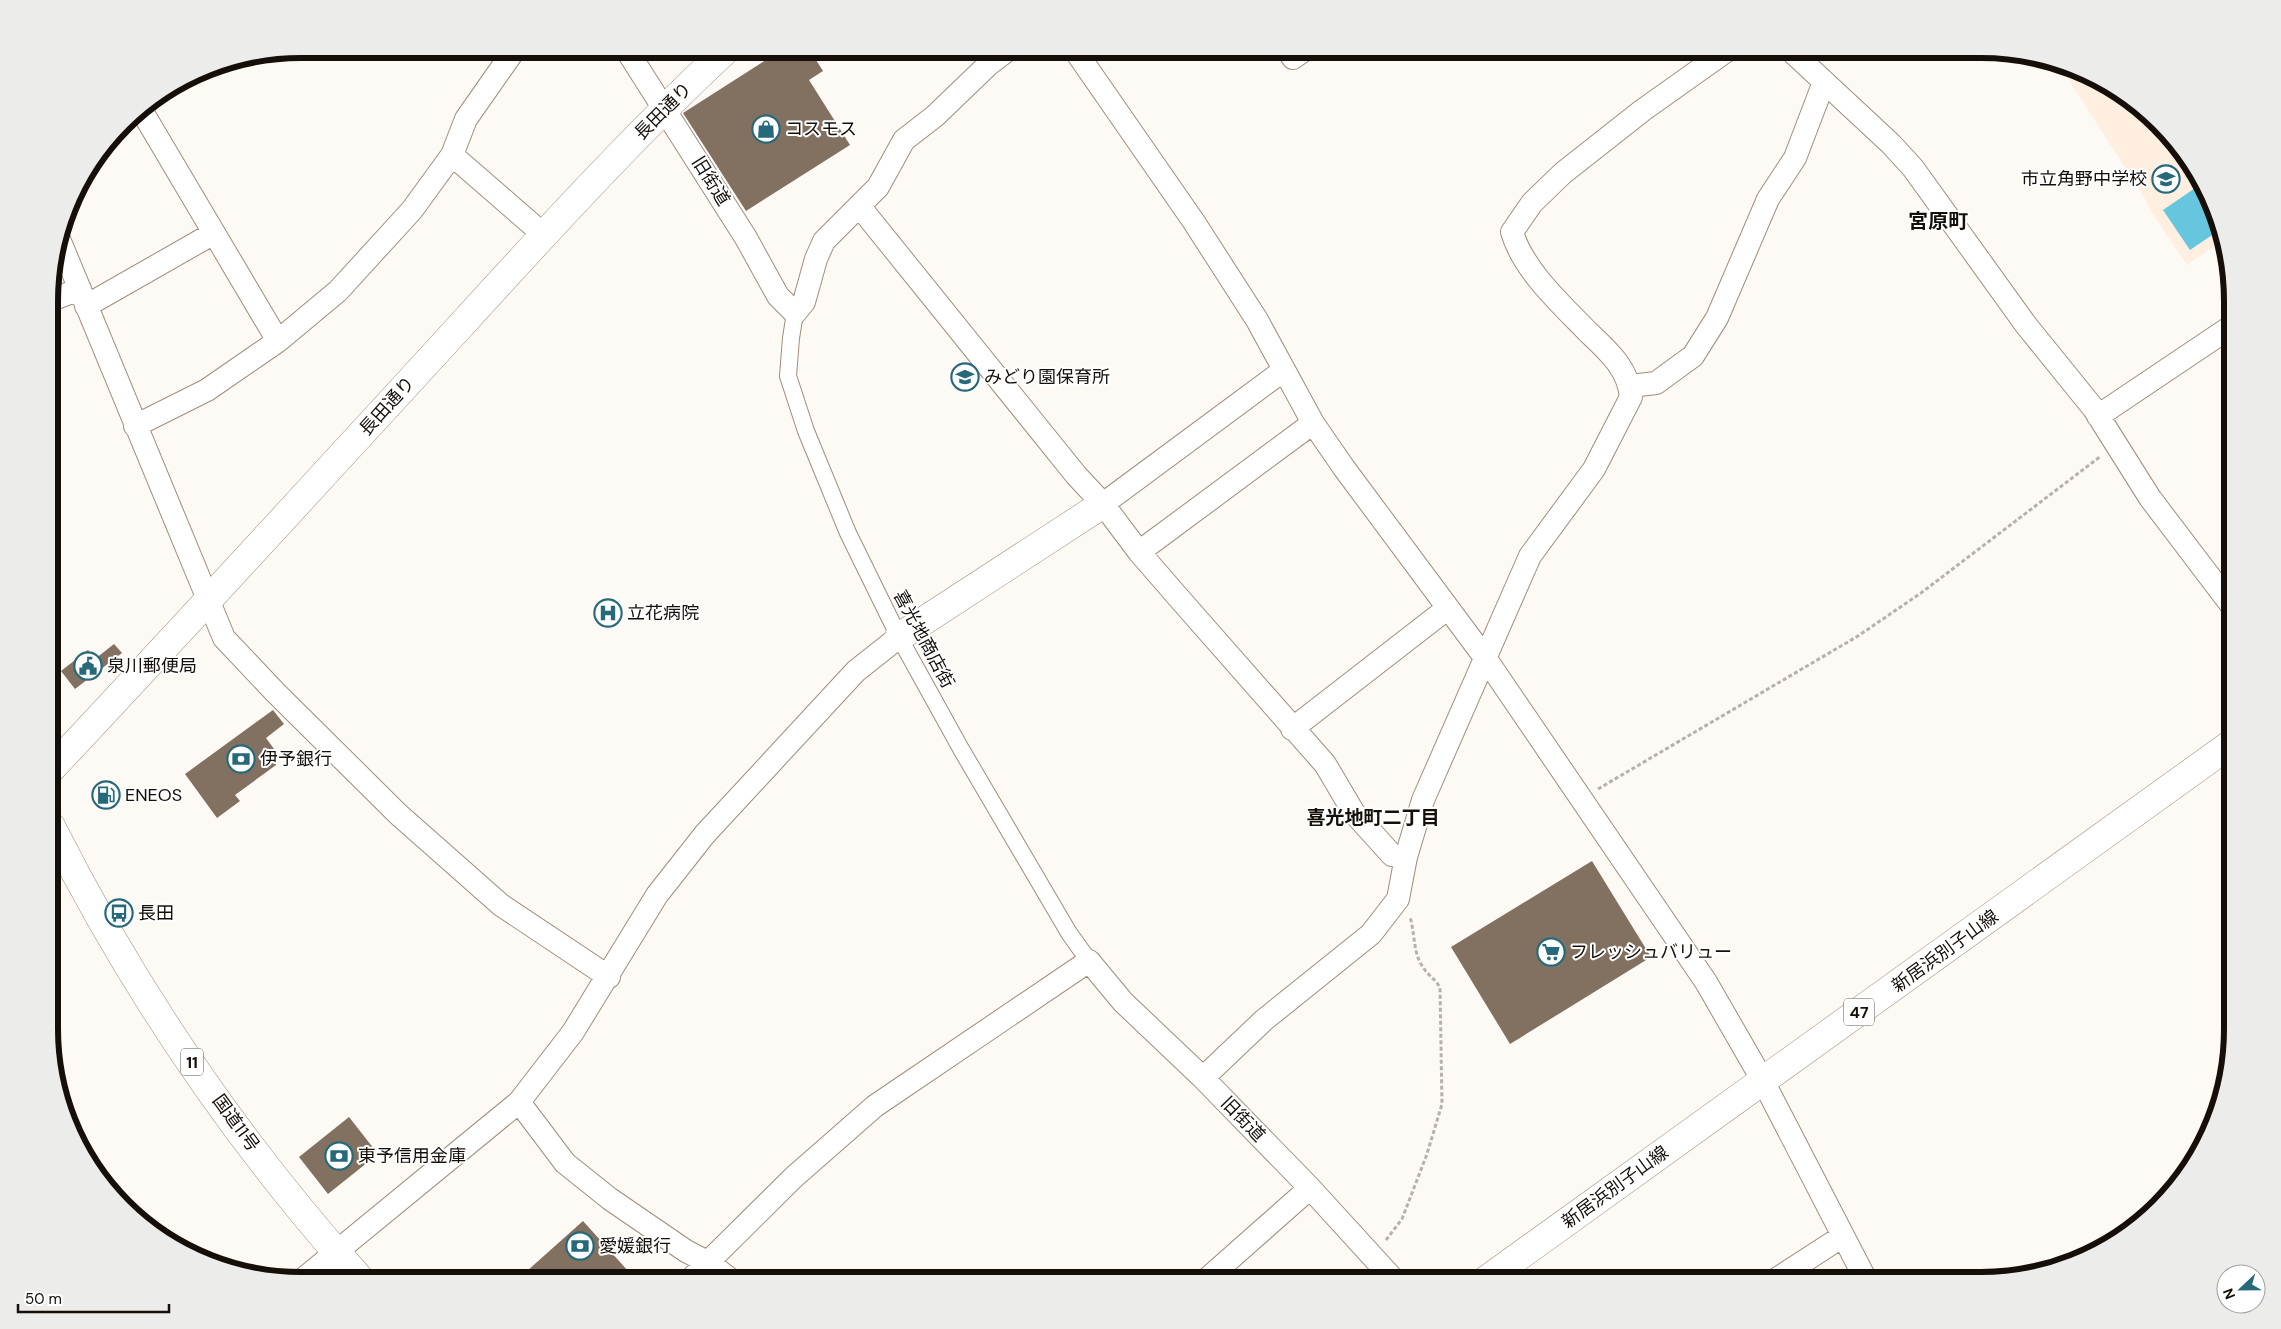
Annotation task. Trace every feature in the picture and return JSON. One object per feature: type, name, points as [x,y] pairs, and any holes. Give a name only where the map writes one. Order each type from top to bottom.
[{"type":"main road","name":"長田通り","points":[[58,762],[209,601],[544,234],[665,107],[717,58]]},
{"type":"main road","points":[[898,636],[1103,504]]},
{"type":"main road","name":"新居浜別子山線","points":[[1497,1272],[2224,749]]},
{"type":"main road","name":"国道11号","points":[[58,840],[84,892],[168,1028],[245,1137],[354,1272]]},
{"type":"street","points":[[135,426],[206,390],[278,341],[338,291],[412,210],[452,155],[466,118],[509,58]]},
{"type":"street","name":"旧街道","points":[[632,58],[665,107],[746,238],[778,296],[795,313]]},
{"type":"street","points":[[795,313],[804,302],[816,259],[824,241],[878,187],[904,140],[935,116],[997,58]]},
{"type":"street","points":[[1080,58],[1194,222],[1257,320],[1313,423],[1344,468],[1486,659],[1580,800],[1706,982],[1763,1081],[1862,1272]]},
{"type":"street","points":[[1203,1078],[1264,1020],[1371,934],[1398,899],[1406,857],[1423,800],[1530,556],[1594,469],[1631,397],[1630,386],[1618,362],[1548,291],[1516,245],[1512,232],[1532,203],[1563,173],[1644,110],[1716,58]]},
{"type":"street","points":[[1798,58],[1891,144],[1913,168],[2026,325],[2098,416],[2150,498],[2224,595]]},
{"type":"street","points":[[1630,386],[1656,383],[1693,356],[1717,318],[1768,199],[1795,158],[1824,82]]},
{"type":"street","points":[[144,115],[278,341]]},
{"type":"street","points":[[452,155],[544,234]]},
{"type":"street","points":[[860,207],[1076,475],[1103,504],[1139,552],[1292,729],[1326,764],[1354,813],[1392,855],[1406,857]]},
{"type":"street","points":[[58,300],[83,298],[214,233]]},
{"type":"street","points":[[63,248],[135,426],[224,638],[275,692],[398,814],[501,904],[609,977]]},
{"type":"street","name":"喜光地商店街","points":[[795,313],[788,376],[806,431],[848,533],[898,636],[1002,819],[1069,933],[1089,961]]},
{"type":"street","points":[[2098,416],[2224,331]]},
{"type":"street","points":[[1103,504],[1284,370]]},
{"type":"street","points":[[1139,552],[1313,423]]},
{"type":"street","points":[[1292,729],[1448,608]]},
{"type":"street","points":[[311,1272],[519,1102],[573,1032],[609,977],[657,895],[705,834],[856,671],[898,636]]},
{"type":"street","points":[[698,1272],[794,1177],[875,1106],[1089,961]]},
{"type":"street","name":"旧街道","points":[[1089,961],[1123,1002],[1203,1078],[1310,1188],[1387,1272]]},
{"type":"street","points":[[519,1102],[565,1163],[610,1199],[686,1251],[709,1262],[721,1272]]},
{"type":"street","points":[[1215,1272],[1310,1188]]},
{"type":"street","points":[[1787,1272],[1843,1236]]},
{"type":"path","points":[[1580,800],[1858,636],[1921,593],[2115,445]]},
{"type":"path","points":[[1371,1254],[1402,1220],[1427,1154],[1442,1104],[1440,988],[1436,979],[1423,968],[1417,954],[1406,905],[1398,899]]},
{"type":"shaded area","name":"市立角野中学校","points":[[2064,72],[2116,98],[2141,118],[2163,140],[2183,165],[2191,179],[2211,222],[2217,244],[2187,265],[2152,213],[2144,197]]},
{"type":"water","points":[[2195,188],[2205,207],[2214,234],[2190,250],[2163,210]]},
{"type":"building","name":"コスモス","points":[[769,58],[815,58],[823,71],[809,80],[850,145],[746,211],[683,113]]},
{"type":"building","points":[[114,644],[122,653],[75,689],[61,671],[88,650],[95,659]]},
{"type":"building","name":"伊予銀行","points":[[273,710],[284,724],[266,738],[277,753],[276,765],[235,795],[240,801],[217,818],[185,774]]},
{"type":"building","name":"フレッシュバリュー","points":[[1592,861],[1651,957],[1510,1044],[1451,947]]},
{"type":"building","name":"東予信用金庫","points":[[349,1117],[378,1154],[328,1194],[299,1157]]},
{"type":"building","name":"愛媛銀行","points":[[583,1221],[629,1272],[528,1272]]},
{"type":"place","name":"コスモス","points":[[766,129]]},
{"type":"place","name":"市立角野中学校","points":[[2166,179]]},
{"type":"place","name":"みどり園保育所","points":[[965,377]]},
{"type":"place","name":"立花病院","points":[[608,613]]},
{"type":"place","name":"泉川郵便局","points":[[88,666]]},
{"type":"place","name":"伊予銀行","points":[[241,759]]},
{"type":"place","name":"ENEOS","points":[[106,795]]},
{"type":"place","name":"長田","points":[[119,913]]},
{"type":"place","name":"フレッシュバリュー","points":[[1551,952]]},
{"type":"place","name":"東予信用金庫","points":[[339,1156]]},
{"type":"place","name":"愛媛銀行","points":[[580,1246]]},
{"type":"district","name":"宮原町","points":[[1938,221]]},
{"type":"district","name":"喜光地町二丁目","points":[[1373,817]]}]
